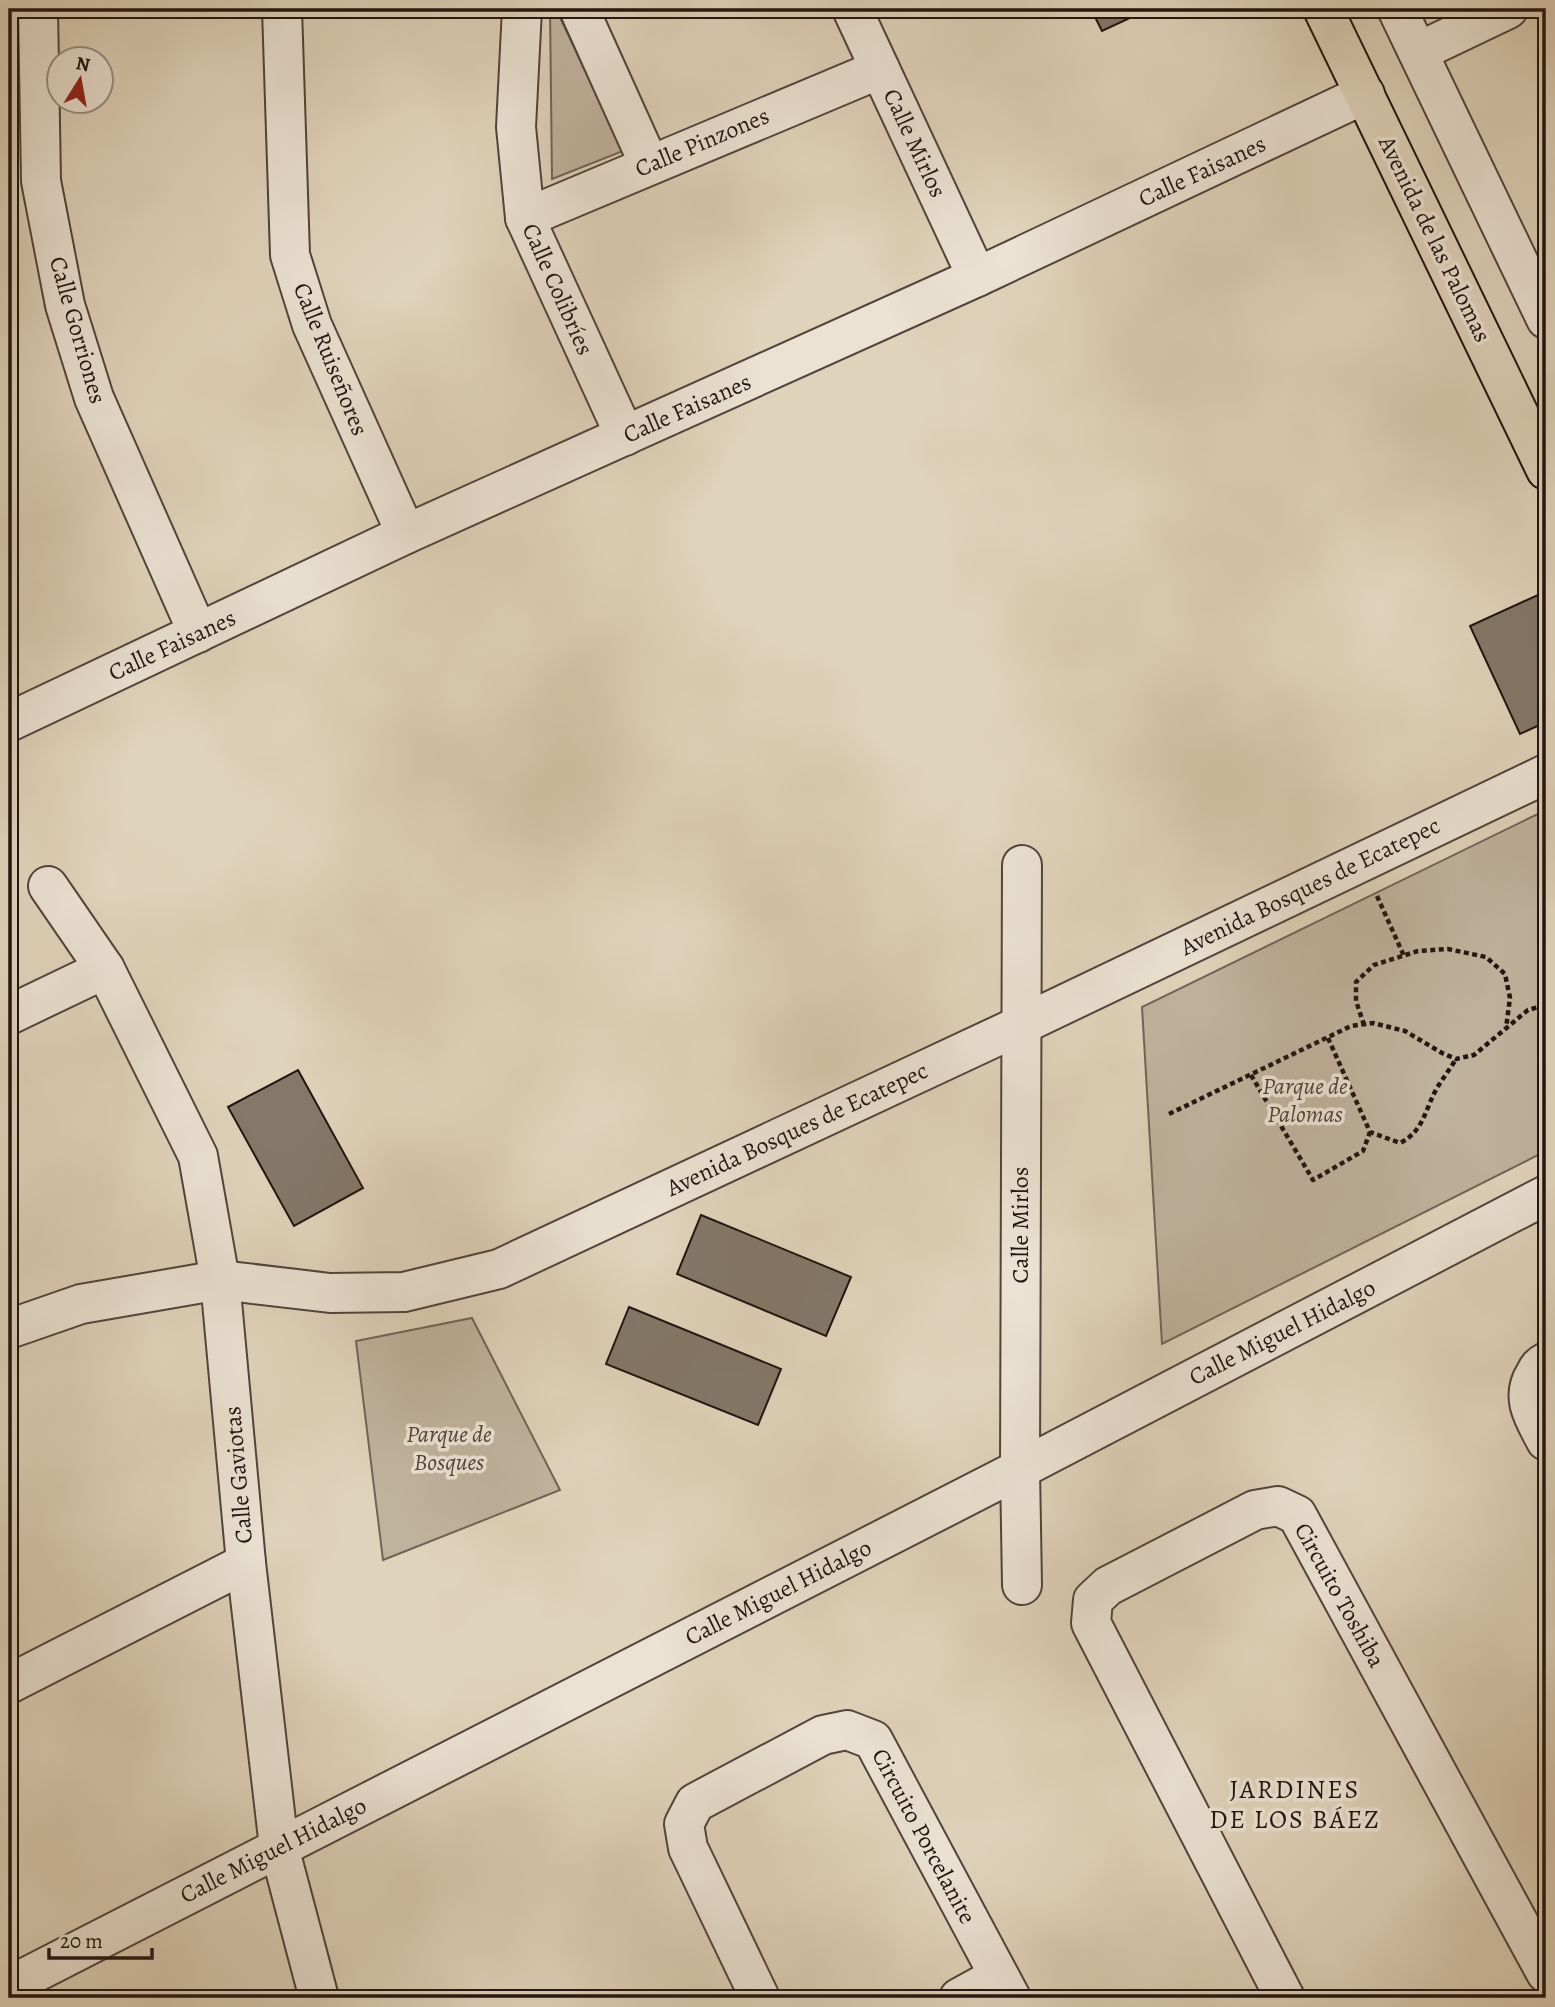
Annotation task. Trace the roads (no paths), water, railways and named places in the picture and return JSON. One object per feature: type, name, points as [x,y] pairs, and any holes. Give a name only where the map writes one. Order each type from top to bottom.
[{"type":"main road","name":"Avenida de las Palomas","points":[[1323,9],[1546,470]]},
{"type":"street","name":"Calle Gorriones","points":[[38,9],[41,181],[65,305],[94,398],[198,633]]},
{"type":"street","name":"Calle Ruiseñores","points":[[282,9],[290,255],[312,325],[406,534]]},
{"type":"street","name":"Calle Colibríes","points":[[522,9],[516,127],[525,218],[625,436]]},
{"type":"street","points":[[579,9],[649,164]]},
{"type":"street","name":"Calle Mirlos","points":[[852,9],[977,277]]},
{"type":"street","points":[[1397,9],[1538,280],[1546,318]]},
{"type":"street","points":[[1418,52],[1508,9]]},
{"type":"street","name":"Calle Pinzones","points":[[525,218],[880,69]]},
{"type":"street","name":"Calle Faisanes","points":[[9,722],[406,534],[977,277],[1365,94]]},
{"type":"street","name":"Avenida Bosques de Ecatepec","points":[[9,1329],[81,1304],[220,1280],[330,1293],[404,1292],[499,1269],[1021,1025],[1546,774]]},
{"type":"street","name":"Calle Mirlos","points":[[1022,865],[1022,1585]]},
{"type":"street","name":"Calle Gaviotas","points":[[48,886],[105,969],[198,1156],[220,1280],[246,1563],[279,1847],[318,1998]]},
{"type":"street","points":[[9,1015],[105,969]]},
{"type":"street","name":"Calle Miguel Hidalgo","points":[[9,1986],[1546,1195]]},
{"type":"street","points":[[1546,1362],[1540,1365],[1528,1386],[1531,1411],[1546,1441]]},
{"type":"street","name":"Circuito Toshiba","points":[[1285,1998],[1091,1623],[1093,1600],[1108,1586],[1255,1510],[1278,1506],[1297,1515],[1546,1973]]},
{"type":"street","points":[[9,1684],[246,1563]]},
{"type":"street","name":"Circuito Porcelanite","points":[[760,1998],[688,1848],[684,1824],[695,1803],[823,1735],[847,1730],[873,1740],[1005,1987]]},
{"type":"street","points":[[959,1998],[1005,1987]]},
{"type":"district","name":"JARDINES DE LOS BÁEZ","points":[[1295,1804]]},
{"type":"park label","name":"Parque de Palomas","points":[[1305,1100]]},
{"type":"park label","name":"Parque de Bosques","points":[[449,1448]]}]
